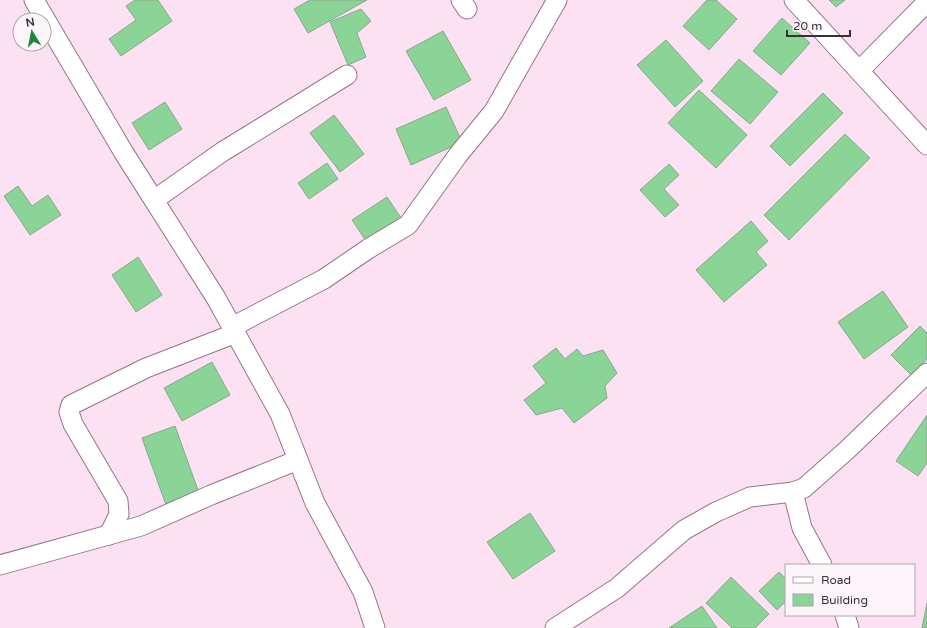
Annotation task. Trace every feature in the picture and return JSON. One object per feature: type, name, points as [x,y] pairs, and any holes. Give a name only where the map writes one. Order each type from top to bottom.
[{"type":"street","points":[[34,0],[154,200],[216,298],[280,414],[314,503],[363,592],[375,628]]},
{"type":"street","points":[[109,535],[119,514],[118,501],[73,424],[69,412],[71,405],[146,368],[234,330],[324,279],[368,249],[408,225],[458,155],[494,111],[557,0]]},
{"type":"street","points":[[794,0],[860,70],[927,145]]},
{"type":"street","points":[[860,70],[927,2]]},
{"type":"street","points":[[154,200],[222,152],[347,75]]},
{"type":"street","points":[[555,628],[617,588],[684,530],[716,512],[750,497],[793,492],[804,488],[847,450],[927,373]]},
{"type":"street","points":[[0,565],[141,526],[210,495],[298,460]]},
{"type":"street","points":[[793,492],[802,528],[821,564]]},
{"type":"street","points":[[845,616],[850,628]]},
{"type":"building","points":[[135,0],[158,0],[172,21],[121,56],[109,39],[136,20],[126,6]]},
{"type":"building","points":[[310,0],[367,0],[308,33],[294,9]]},
{"type":"building","points":[[707,0],[716,0],[737,19],[709,50],[683,26]]},
{"type":"building","points":[[829,0],[845,0],[836,7]]},
{"type":"building","points":[[361,9],[371,21],[357,33],[366,57],[348,65],[330,22]]},
{"type":"building","points":[[782,18],[810,43],[781,75],[753,51]]},
{"type":"building","points":[[443,31],[471,80],[434,100],[406,51]]},
{"type":"building","points":[[666,40],[703,81],[675,107],[637,65]]},
{"type":"building","points":[[739,59],[778,92],[750,124],[711,91]]},
{"type":"building","points":[[699,90],[747,135],[716,168],[668,123]]},
{"type":"building","points":[[823,93],[843,113],[790,166],[770,146]]},
{"type":"building","points":[[165,102],[182,129],[149,150],[132,123]]},
{"type":"building","points":[[446,107],[462,142],[411,165],[396,129]]},
{"type":"building","points":[[334,115],[364,154],[340,172],[310,133]]},
{"type":"building","points":[[845,134],[870,158],[789,240],[764,215]]},
{"type":"building","points":[[327,163],[338,179],[309,199],[298,183]]},
{"type":"building","points":[[669,164],[679,175],[664,189],[679,205],[665,217],[640,190]]},
{"type":"building","points":[[18,186],[32,206],[48,195],[61,215],[30,235],[4,196]]},
{"type":"building","points":[[387,197],[401,218],[366,241],[352,220]]},
{"type":"building","points":[[751,221],[768,241],[756,252],[767,265],[724,302],[696,270]]},
{"type":"building","points":[[138,257],[162,295],[136,312],[112,275]]},
{"type":"building","points":[[883,291],[908,327],[864,359],[838,322]]},
{"type":"building","points":[[920,326],[927,333],[927,359],[911,375],[891,355]]},
{"type":"building","points":[[556,348],[565,359],[577,349],[583,356],[603,350],[617,373],[605,386],[607,398],[574,423],[562,408],[536,415],[524,400],[546,383],[533,366]]},
{"type":"building","points":[[212,362],[230,395],[182,421],[164,388]]},
{"type":"building","points":[[927,415],[927,463],[918,476],[896,461]]},
{"type":"building","points":[[175,426],[199,493],[166,505],[142,438]]},
{"type":"building","points":[[530,513],[555,551],[513,579],[487,542]]},
{"type":"building","points":[[779,572],[785,578],[785,602],[777,610],[759,591]]},
{"type":"building","points":[[731,577],[769,614],[755,628],[732,628],[706,603]]},
{"type":"building","points":[[927,603],[927,628],[922,628]]},
{"type":"building","points":[[702,606],[717,628],[669,628]]}]
